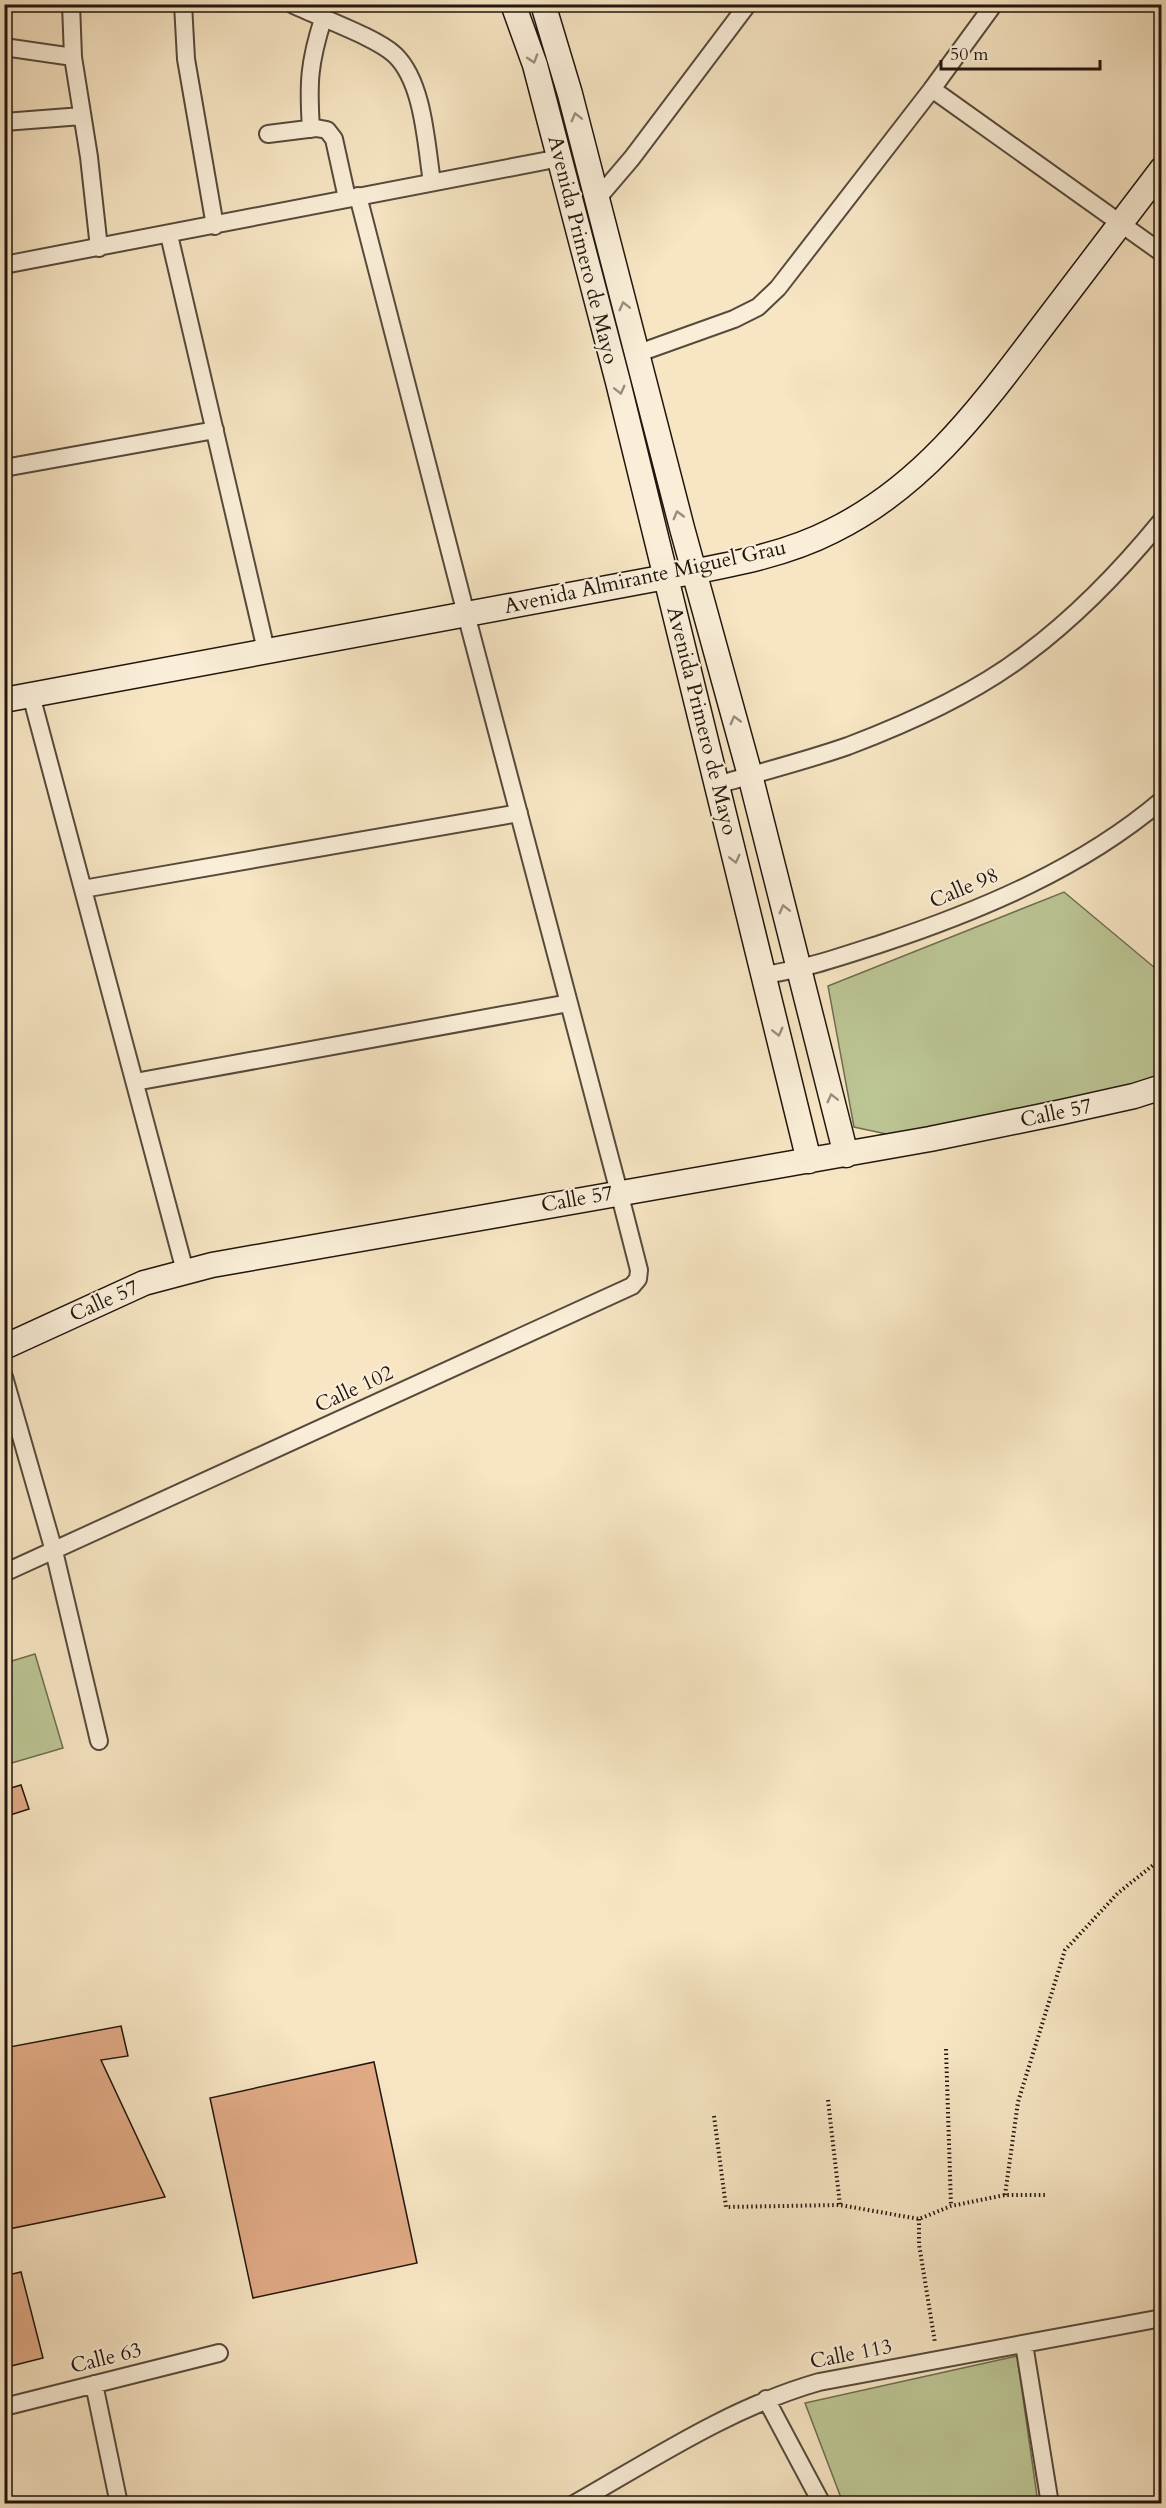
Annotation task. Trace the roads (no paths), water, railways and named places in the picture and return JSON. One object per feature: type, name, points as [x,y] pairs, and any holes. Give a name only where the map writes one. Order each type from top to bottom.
[{"type":"street","points":[[71,4],[73,57],[99,248]]},
{"type":"street","points":[[183,4],[186,59],[215,225]]},
{"type":"street","points":[[292,4],[385,48],[403,64],[418,100],[432,182]]},
{"type":"street","name":"Avenida Primero de Mayo","points":[[513,4],[535,65],[560,158],[809,1161]]},
{"type":"street","name":"Avenida Primero de Mayo","points":[[543,4],[570,94],[636,354],[750,775],[846,1155]]},
{"type":"street","points":[[597,199],[632,158],[748,4]]},
{"type":"street","points":[[636,354],[734,319],[758,307],[778,288],[932,89],[994,4]]},
{"type":"street","points":[[268,134],[311,129],[309,74],[313,50],[323,19]]},
{"type":"street","points":[[4,47],[73,57]]},
{"type":"street","points":[[932,89],[1161,254]]},
{"type":"street","points":[[4,122],[82,116]]},
{"type":"street","name":"Calle 102","points":[[4,1573],[632,1286],[638,1280],[639,1270],[619,1192],[353,197],[331,134],[322,128],[311,129]]},
{"type":"street","points":[[4,265],[560,158]]},
{"type":"street","name":"Avenida Almirante Miguel Grau","points":[[4,700],[666,578],[781,551],[830,532],[859,518],[906,484],[961,431],[1161,168]]},
{"type":"street","points":[[169,235],[266,650]]},
{"type":"street","points":[[4,468],[215,430]]},
{"type":"street","points":[[717,785],[850,745],[927,711],[994,675],[1025,655],[1088,600],[1161,520]]},
{"type":"street","points":[[31,695],[186,1271]]},
{"type":"street","name":"Calle 98","points":[[764,975],[799,970],[929,927],[1036,882],[1102,844],[1161,800]]},
{"type":"street","points":[[83,889],[519,813]]},
{"type":"street","points":[[135,1082],[569,1003]]},
{"type":"street","name":"Calle 57","points":[[4,1347],[125,1291],[186,1271],[619,1192],[846,1155],[1052,1114],[1134,1096],[1161,1087]]},
{"type":"street","points":[[4,1377],[54,1551],[99,1741]]},
{"type":"street","name":"Calle 113","points":[[574,2504],[745,2408],[819,2382],[1161,2318]]},
{"type":"street","points":[[1024,2344],[1050,2504]]},
{"type":"street","name":"Calle 63","points":[[4,2407],[219,2353]]},
{"type":"street","points":[[94,2384],[118,2504]]},
{"type":"street","points":[[766,2399],[822,2504]]}]
